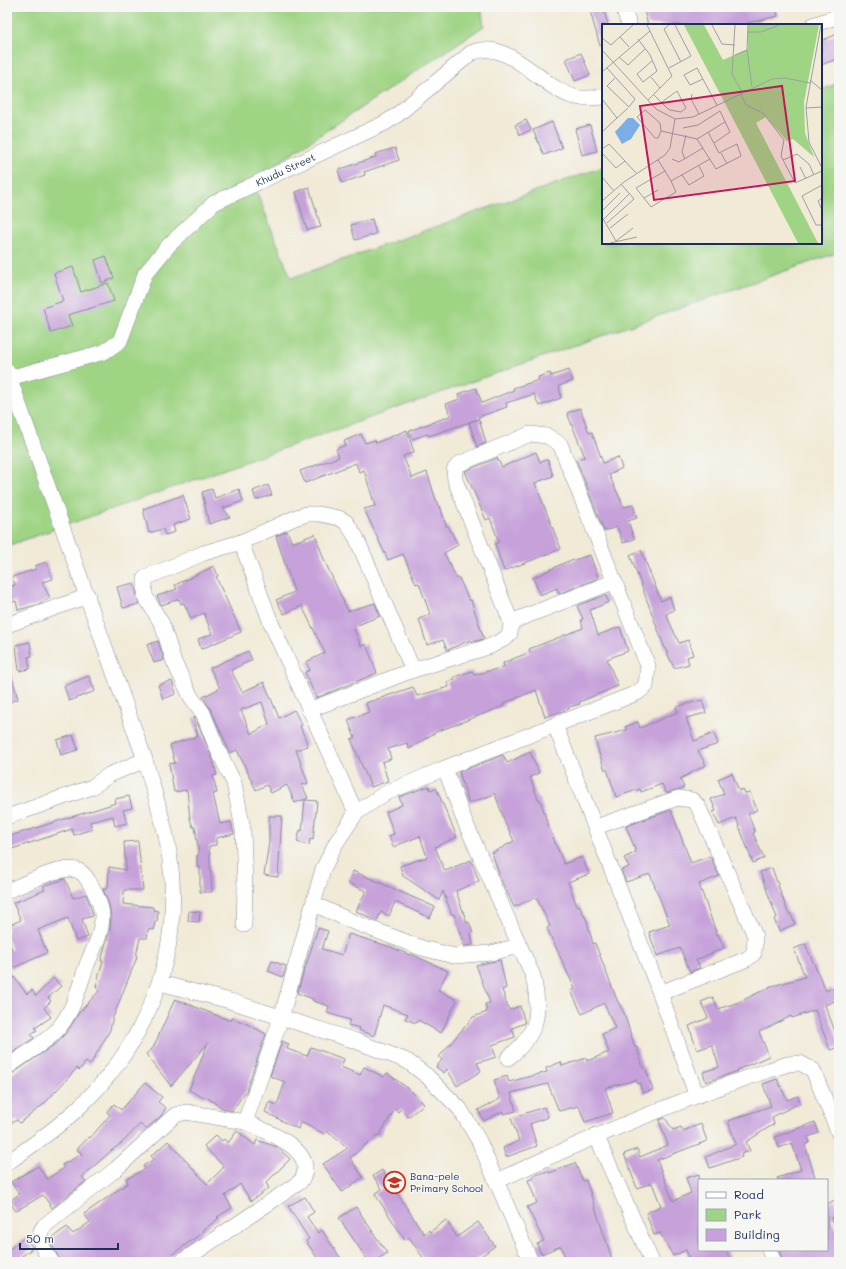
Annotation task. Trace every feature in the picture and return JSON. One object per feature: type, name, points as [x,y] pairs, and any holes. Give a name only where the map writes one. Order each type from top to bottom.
[{"type":"street","points":[[623,7],[629,24]]},
{"type":"street","points":[[816,24],[839,16]]},
{"type":"street","name":"Khudu Street","points":[[8,377],[104,352],[120,341],[145,274],[169,245],[214,203],[385,123],[397,115],[471,53],[482,49],[505,55],[532,70],[558,90],[575,97],[602,97]]},
{"type":"street","points":[[7,1163],[48,1134],[71,1114],[104,1081],[136,1039],[160,983],[169,941],[172,876],[163,822],[145,760],[88,596],[8,377]]},
{"type":"street","points":[[245,1122],[282,1018],[323,869],[329,854],[356,813],[384,794],[445,768],[637,693],[646,686],[648,666],[613,582],[560,444],[547,436],[530,434],[459,464],[454,470],[455,480],[511,622],[510,633],[506,638],[491,646],[413,670],[309,710]]},
{"type":"street","points":[[244,925],[245,888],[243,829],[234,784],[216,746],[203,713],[191,697],[174,662],[162,624],[145,596],[145,578],[204,553],[240,542],[297,517],[307,514],[325,515],[339,518],[346,522],[356,537],[413,670]]},
{"type":"street","points":[[240,542],[309,710],[356,813]]},
{"type":"street","points":[[511,622],[613,582]]},
{"type":"street","points":[[7,625],[88,596]]},
{"type":"street","points":[[555,725],[660,992],[696,1094]]},
{"type":"street","points":[[7,817],[92,787],[109,775],[145,760]]},
{"type":"street","points":[[445,768],[462,815],[533,976],[538,1000],[538,1015],[531,1033],[519,1049],[508,1058]]},
{"type":"street","points":[[596,827],[678,798],[692,800],[698,806],[755,936],[754,953],[747,959],[660,992]]},
{"type":"street","points":[[7,891],[61,870],[77,870],[84,875],[91,885],[101,908],[102,916],[100,930],[79,994],[56,1031],[7,1067]]},
{"type":"street","points":[[314,904],[351,921],[400,940],[454,956],[491,953],[519,946]]},
{"type":"street","points":[[160,983],[230,1001],[382,1050],[407,1061],[428,1076],[460,1109],[479,1142],[531,1262]]},
{"type":"street","points":[[497,1181],[596,1135],[696,1094],[788,1064],[800,1063],[813,1070],[839,1134]]},
{"type":"street","points":[[52,1262],[39,1240],[40,1232],[44,1226],[116,1169],[176,1115],[186,1112],[245,1122],[258,1127],[292,1145],[303,1157],[306,1164],[305,1176],[300,1182],[181,1262]]},
{"type":"street","points":[[596,1135],[652,1262]]},
{"type":"street","points":[[769,1251],[774,1262]]},
{"type":"green space","points":[[7,7],[481,7],[484,26],[252,180],[291,278],[602,167],[602,244],[822,244],[822,90],[839,83],[839,252],[7,546]]},
{"type":"building","points":[[589,7],[603,7],[608,24],[602,24],[602,45],[600,46]]},
{"type":"building","points":[[643,7],[776,7],[778,16],[748,24],[648,24]]},
{"type":"building","points":[[835,35],[839,45],[839,58],[822,65],[822,41]]},
{"type":"building","points":[[581,53],[590,75],[575,81],[566,59]]},
{"type":"building","points":[[526,120],[531,130],[520,135],[515,125]]},
{"type":"building","points":[[552,122],[562,148],[544,155],[533,130]]},
{"type":"building","points":[[590,125],[597,151],[582,155],[575,129]]},
{"type":"building","points":[[395,148],[399,160],[364,172],[365,175],[342,183],[338,170],[376,157],[375,154]]},
{"type":"building","points":[[309,187],[321,227],[307,230],[296,192]]},
{"type":"building","points":[[372,219],[376,234],[355,240],[351,225]]},
{"type":"building","points":[[106,256],[114,278],[102,283],[95,260]]},
{"type":"building","points":[[73,267],[81,292],[108,283],[114,301],[68,315],[72,326],[51,333],[43,308],[63,301],[54,273]]},
{"type":"building","points":[[569,370],[573,381],[559,386],[561,398],[539,406],[534,394],[506,403],[507,407],[478,417],[479,419],[429,436],[428,434],[412,439],[409,431],[450,416],[446,404],[460,399],[458,394],[476,388],[482,403],[514,390],[513,388],[539,380],[538,377],[550,373],[551,376]]},
{"type":"building","points":[[580,408],[589,433],[592,432],[603,463],[618,457],[622,468],[609,475],[624,507],[633,505],[637,518],[628,521],[634,539],[623,543],[617,527],[604,531],[576,459],[585,457],[567,413]]},
{"type":"building","points":[[479,419],[486,443],[477,447],[469,422]]},
{"type":"building","points":[[407,430],[414,452],[403,456],[412,478],[427,472],[446,526],[448,526],[458,545],[444,553],[457,579],[459,578],[469,600],[471,600],[484,639],[472,642],[471,640],[447,650],[443,640],[427,645],[419,619],[430,614],[419,583],[416,584],[403,554],[388,560],[364,509],[375,506],[364,470],[359,472],[356,463],[305,483],[300,471],[339,457],[336,449],[346,445],[344,441],[361,434],[365,443],[375,440],[376,443]]},
{"type":"building","points":[[536,452],[540,462],[548,460],[553,476],[535,483],[561,549],[504,571],[495,544],[499,542],[490,518],[486,520],[465,471],[497,458],[502,467]]},
{"type":"building","points":[[268,485],[272,495],[256,500],[253,491]]},
{"type":"building","points":[[212,489],[215,498],[239,489],[243,501],[223,508],[230,517],[209,524],[202,492]]},
{"type":"building","points":[[183,495],[191,519],[173,525],[175,532],[165,535],[163,529],[149,533],[143,509]]},
{"type":"building","points":[[287,531],[292,543],[315,534],[325,562],[348,611],[375,603],[380,616],[353,627],[361,646],[366,644],[377,673],[316,698],[305,672],[310,670],[306,662],[325,653],[302,606],[284,614],[276,600],[294,592],[276,536]]},
{"type":"building","points":[[641,550],[661,601],[670,597],[674,610],[666,614],[679,643],[688,640],[693,655],[687,657],[689,664],[674,668],[664,646],[630,555]]},
{"type":"building","points":[[590,555],[598,578],[559,594],[557,588],[540,595],[533,578],[568,561]]},
{"type":"building","points":[[46,562],[53,579],[42,582],[50,598],[37,605],[18,610],[16,601],[10,603],[7,595],[7,588],[15,585],[12,577],[36,569],[35,566]]},
{"type":"building","points":[[214,566],[218,576],[216,577],[241,632],[201,649],[198,639],[212,634],[204,613],[191,619],[184,603],[181,604],[179,599],[161,605],[157,596],[177,589],[175,585]]},
{"type":"building","points":[[134,583],[139,604],[123,608],[117,587]]},
{"type":"building","points":[[605,595],[609,602],[590,610],[598,635],[620,627],[628,651],[607,659],[618,686],[579,702],[580,704],[569,707],[569,709],[545,717],[536,690],[503,704],[504,706],[436,732],[409,749],[407,743],[388,749],[391,759],[382,762],[388,781],[371,787],[351,739],[355,738],[348,720],[369,712],[366,703],[413,687],[417,696],[449,687],[447,682],[455,679],[454,677],[472,671],[474,675],[504,667],[503,663],[530,652],[529,649],[583,628],[581,620],[583,619],[577,606]]},
{"type":"building","points":[[158,641],[164,660],[154,663],[147,645]]},
{"type":"building","points":[[30,642],[32,656],[28,657],[30,669],[19,671],[16,645]]},
{"type":"building","points":[[248,651],[252,660],[231,670],[242,692],[264,682],[279,718],[294,710],[302,725],[300,726],[308,746],[296,750],[308,783],[302,785],[308,798],[295,803],[287,785],[271,793],[267,785],[256,790],[237,750],[230,753],[211,710],[203,697],[220,688],[210,668]],"holes":[[[262,702],[269,724],[251,734],[241,710]]]},
{"type":"building","points":[[10,671],[18,699],[7,703],[7,672]]},
{"type":"building","points":[[89,676],[95,691],[69,701],[64,686]]},
{"type":"building","points":[[172,681],[176,694],[163,699],[158,685]]},
{"type":"building","points":[[702,700],[706,713],[686,718],[694,741],[714,733],[718,744],[698,751],[706,765],[680,779],[684,787],[680,789],[666,793],[662,784],[641,792],[640,789],[616,797],[607,769],[605,770],[595,738],[627,730],[625,727],[638,722],[640,728],[678,712],[676,707]]},
{"type":"building","points":[[195,717],[213,760],[217,775],[213,776],[217,793],[213,794],[220,824],[231,822],[234,834],[216,838],[216,845],[209,846],[212,892],[200,892],[200,867],[197,867],[197,855],[199,855],[195,827],[193,827],[190,819],[187,790],[174,792],[169,764],[175,763],[170,745],[198,736],[193,718]]},
{"type":"building","points":[[73,735],[78,750],[61,755],[57,740]]},
{"type":"building","points":[[530,752],[539,773],[530,777],[538,799],[540,799],[549,828],[564,864],[582,857],[589,874],[568,882],[577,906],[579,905],[587,921],[593,944],[595,943],[617,1000],[624,1013],[635,1048],[637,1047],[643,1068],[645,1067],[653,1090],[643,1093],[639,1083],[637,1084],[636,1080],[605,1088],[613,1113],[585,1122],[579,1106],[559,1111],[548,1084],[511,1093],[516,1111],[503,1114],[503,1111],[484,1121],[478,1110],[500,1099],[494,1080],[507,1076],[509,1082],[547,1072],[546,1068],[561,1062],[562,1066],[586,1058],[587,1061],[609,1052],[602,1034],[615,1028],[604,1003],[582,1014],[571,991],[575,989],[547,928],[550,926],[536,897],[514,907],[501,880],[492,853],[514,841],[505,822],[495,794],[469,803],[459,772],[503,755],[507,763]]},
{"type":"building","points":[[732,773],[739,791],[743,789],[745,793],[750,792],[757,810],[748,814],[755,832],[753,833],[764,858],[753,863],[736,818],[719,825],[713,812],[716,811],[711,799],[724,794],[718,779]]},
{"type":"building","points":[[429,786],[430,790],[436,788],[457,837],[435,847],[445,871],[471,860],[479,881],[456,891],[467,923],[469,922],[473,933],[471,934],[473,945],[464,946],[454,914],[452,915],[443,891],[439,900],[403,876],[400,866],[427,857],[420,836],[393,847],[389,836],[394,834],[386,812],[402,805],[399,797]]},
{"type":"building","points":[[129,796],[132,808],[123,810],[127,823],[115,826],[113,816],[90,822],[92,829],[74,835],[72,829],[9,850],[7,837],[116,803],[115,799]]},
{"type":"building","points":[[305,800],[317,801],[313,840],[310,839],[309,845],[297,842],[300,830],[302,831]]},
{"type":"building","points":[[671,810],[691,863],[710,856],[719,876],[699,884],[717,935],[718,934],[724,948],[696,960],[700,968],[690,972],[680,948],[657,956],[649,932],[670,925],[650,874],[626,882],[621,870],[629,867],[624,858],[636,852],[626,826]]},
{"type":"building","points":[[269,816],[282,816],[278,877],[264,875],[269,842]]},
{"type":"building","points":[[138,841],[143,890],[124,890],[123,904],[153,907],[153,910],[158,911],[157,921],[155,921],[154,930],[148,929],[147,938],[140,938],[137,957],[112,1020],[110,1030],[90,1065],[86,1062],[79,1070],[77,1068],[44,1104],[20,1123],[17,1120],[7,1125],[7,1076],[58,1042],[69,1029],[78,1014],[99,991],[96,987],[97,985],[96,986],[110,929],[111,917],[109,905],[103,889],[107,889],[108,887],[109,867],[126,870],[124,842]]},
{"type":"building","points":[[772,868],[788,913],[790,913],[795,924],[779,931],[774,919],[777,918],[760,872]]},
{"type":"building","points":[[353,871],[435,907],[430,918],[395,902],[389,916],[381,912],[377,921],[356,911],[366,891],[348,883]]},
{"type":"building","points":[[65,879],[73,898],[86,894],[93,916],[82,919],[88,937],[76,941],[68,918],[38,930],[47,953],[11,969],[7,960],[7,952],[12,949],[7,937],[7,926],[21,920],[13,903],[45,890],[43,886]]},
{"type":"building","points":[[189,911],[200,912],[199,922],[188,921]]},
{"type":"building","points":[[318,928],[328,931],[322,949],[342,955],[349,934],[391,947],[410,955],[411,954],[448,971],[438,990],[457,1000],[441,1033],[418,1020],[416,1023],[405,1019],[408,1014],[383,1005],[374,1036],[359,1030],[360,1028],[348,1025],[350,1020],[327,1013],[329,1006],[313,1001],[313,999],[297,993]]},
{"type":"building","points":[[805,944],[826,991],[832,988],[837,1000],[825,1005],[839,1042],[839,1047],[830,1050],[815,1010],[792,1018],[791,1016],[759,1032],[769,1056],[737,1070],[738,1071],[706,1082],[703,1072],[719,1067],[712,1045],[697,1050],[689,1026],[708,1018],[701,1002],[713,997],[718,1009],[739,1002],[772,986],[805,977],[794,949]]},
{"type":"building","points":[[500,960],[506,988],[502,990],[509,1010],[520,1006],[525,1023],[512,1028],[515,1037],[492,1045],[496,1057],[477,1063],[481,1071],[457,1086],[447,1069],[444,1073],[436,1067],[442,1060],[439,1057],[473,1017],[487,1012],[485,1004],[490,1003],[476,965]]},
{"type":"building","points":[[272,961],[286,966],[283,977],[268,971]]},
{"type":"building","points":[[7,968],[27,994],[32,990],[36,996],[53,978],[61,986],[48,998],[51,1001],[44,1008],[51,1017],[35,1028],[37,1030],[31,1034],[34,1038],[7,1056],[7,1051],[13,1047],[7,1038]]},
{"type":"building","points":[[175,999],[231,1021],[232,1018],[266,1034],[246,1091],[232,1111],[222,1108],[205,1096],[204,1098],[189,1090],[208,1043],[171,1086],[146,1054],[153,1048]]},
{"type":"building","points":[[282,1041],[289,1044],[287,1049],[307,1056],[311,1047],[344,1059],[341,1067],[360,1075],[364,1067],[384,1077],[387,1073],[410,1090],[424,1104],[408,1117],[401,1109],[398,1112],[395,1109],[379,1136],[377,1135],[350,1158],[363,1177],[342,1192],[323,1164],[348,1148],[326,1131],[325,1134],[300,1122],[298,1129],[265,1112],[269,1102],[277,1105],[285,1082],[270,1076]]},
{"type":"building","points":[[777,1079],[787,1100],[798,1096],[800,1103],[772,1117],[774,1124],[746,1142],[750,1151],[741,1154],[742,1157],[710,1168],[706,1157],[736,1144],[728,1121],[771,1106],[763,1084]]},
{"type":"building","points":[[145,1083],[162,1097],[158,1102],[166,1108],[161,1116],[146,1129],[140,1124],[122,1143],[82,1177],[86,1181],[52,1208],[43,1195],[16,1211],[9,1202],[19,1194],[11,1182],[38,1166],[47,1179],[64,1168],[62,1165],[82,1154],[77,1149],[89,1137],[90,1138],[110,1115],[107,1112],[114,1104],[121,1110]]},
{"type":"building","points":[[544,1107],[548,1117],[530,1124],[537,1146],[506,1157],[503,1148],[519,1141],[511,1118]]},
{"type":"building","points":[[665,1118],[673,1130],[681,1127],[683,1131],[701,1124],[707,1141],[657,1160],[673,1201],[691,1193],[686,1178],[699,1174],[698,1251],[726,1251],[730,1262],[690,1262],[686,1250],[673,1256],[660,1233],[654,1235],[646,1213],[661,1206],[652,1183],[637,1188],[624,1154],[637,1149],[640,1157],[668,1145],[659,1120]]},
{"type":"building","points":[[815,1122],[819,1133],[808,1137],[810,1142],[805,1145],[816,1179],[778,1179],[801,1170],[792,1143],[779,1148],[775,1137]]},
{"type":"building","points":[[237,1131],[255,1145],[257,1140],[277,1147],[290,1159],[266,1183],[269,1188],[251,1201],[240,1184],[225,1196],[232,1208],[217,1217],[219,1218],[202,1231],[203,1232],[162,1262],[61,1262],[49,1240],[67,1227],[73,1234],[90,1222],[84,1214],[128,1183],[126,1179],[145,1169],[143,1166],[154,1159],[151,1156],[168,1141],[207,1184],[224,1167],[204,1146],[216,1135],[222,1141],[224,1139],[228,1143]]},
{"type":"building","points":[[575,1163],[583,1181],[586,1180],[613,1262],[567,1262],[561,1246],[541,1254],[537,1244],[544,1241],[527,1207],[537,1203],[528,1180],[534,1178],[533,1176],[548,1171],[549,1173]]},
{"type":"building","points":[[382,1170],[424,1234],[429,1230],[430,1232],[446,1220],[457,1237],[478,1222],[495,1246],[473,1262],[426,1262],[409,1237],[405,1240],[375,1194],[382,1189],[373,1176]]},
{"type":"building","points":[[305,1197],[314,1212],[307,1217],[318,1233],[322,1230],[343,1262],[320,1262],[306,1241],[309,1239],[288,1206]]},
{"type":"building","points":[[835,1200],[839,1209],[839,1215],[831,1218],[839,1234],[839,1262],[783,1262],[779,1251],[828,1251],[828,1204]]},
{"type":"building","points":[[356,1207],[387,1253],[373,1262],[369,1262],[339,1218]]},
{"type":"building","points":[[25,1237],[33,1248],[22,1256],[25,1262],[7,1262],[7,1251]]},
{"type":"place","name":"Bana-pele Primary School","points":[[394,1182]]}]
